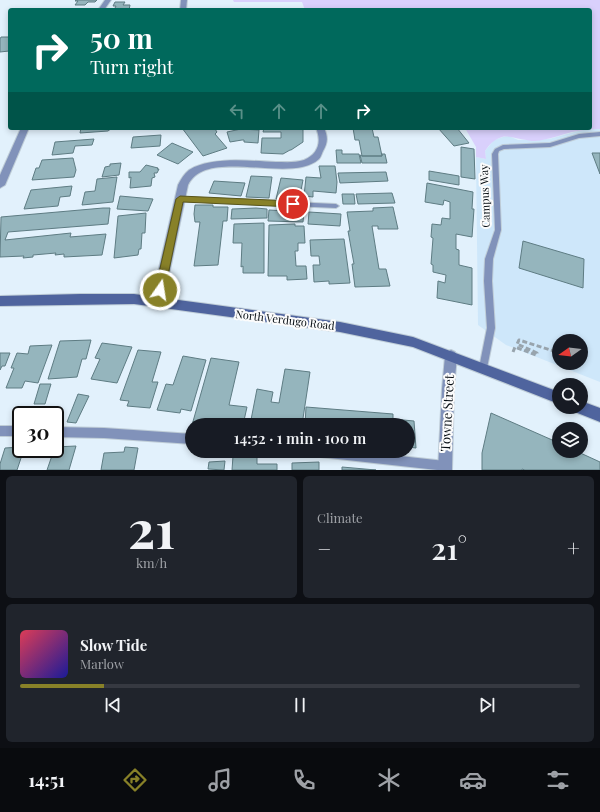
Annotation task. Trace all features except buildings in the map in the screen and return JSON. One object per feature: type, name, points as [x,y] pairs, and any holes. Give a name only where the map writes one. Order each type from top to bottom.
[{"type":"main road","name":"North Verdugo Road","points":[[0,300],[134,299],[157,304],[340,327],[413,342],[552,395]]},
{"type":"main road","points":[[588,410],[600,415]]},
{"type":"street","points":[[0,185],[23,130]]},
{"type":"street","points":[[157,304],[182,185],[187,177],[193,172],[209,166],[227,164],[292,165],[310,161],[316,157],[322,146],[324,137],[321,130]]},
{"type":"street","name":"Towne Street","points":[[445,468],[448,389],[451,356]]},
{"type":"lane","name":"Campus Way","points":[[483,368],[491,328],[488,281],[489,259],[498,230],[495,154],[497,150],[503,147],[550,145],[578,136],[600,134]]},
{"type":"lane","points":[[180,199],[336,206]]},
{"type":"lane","points":[[0,431],[12,431]]},
{"type":"lane","points":[[64,432],[104,433],[185,439]]},
{"type":"lane","points":[[366,458],[445,468]]},
{"type":"path","points":[[514,352],[516,347],[536,355],[537,353],[517,344],[518,340],[552,350]]},
{"type":"shaded area","points":[[233,0],[600,0],[600,129],[592,130],[592,8],[304,8],[302,2],[234,2]]},
{"type":"shaded area","points":[[600,129],[600,382],[570,370],[588,370],[588,334],[552,334],[552,363],[506,345],[478,325],[476,157],[486,159],[485,151],[494,140],[509,136],[518,140],[549,139],[582,130]]},
{"type":"shaded area","points":[[466,130],[586,130],[575,131],[549,139],[535,141],[502,137],[490,144],[485,151],[486,159],[476,157],[476,147]]},
{"type":"route","points":[[160,290],[180,199],[293,204]]}]
